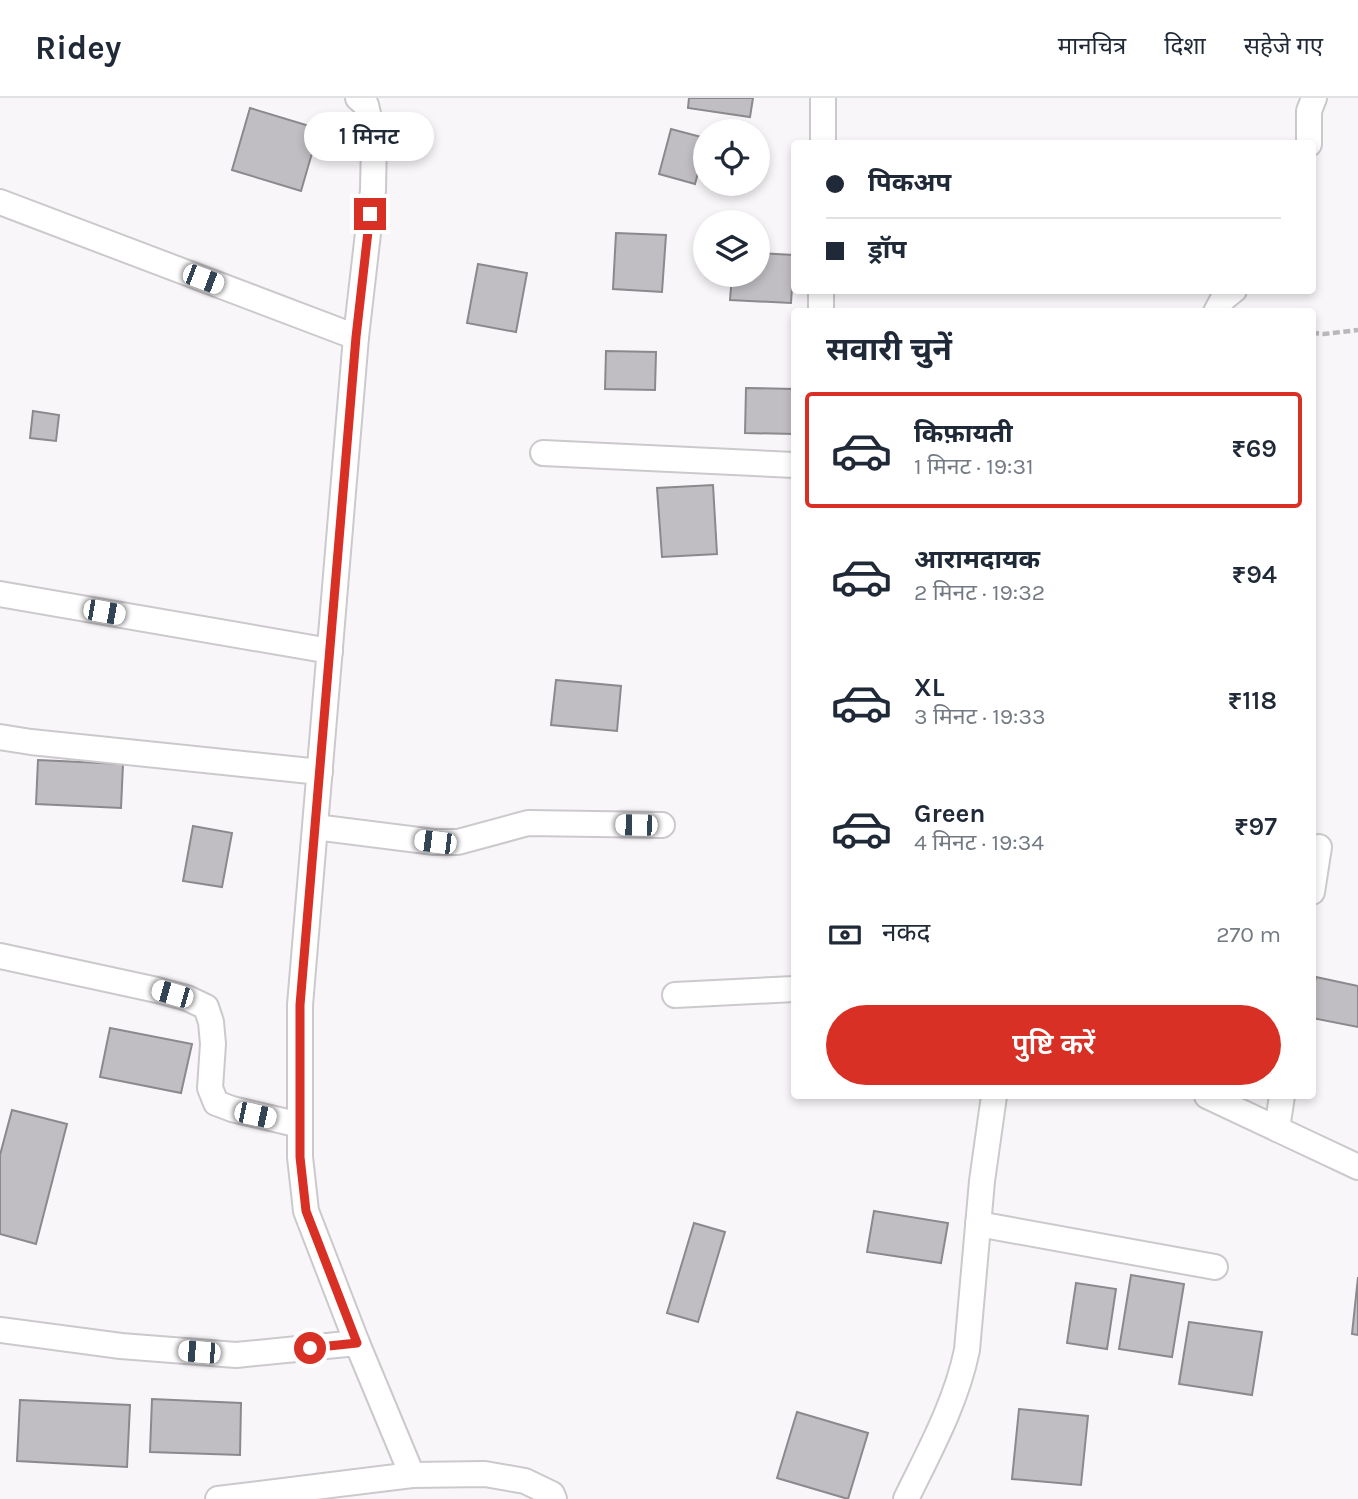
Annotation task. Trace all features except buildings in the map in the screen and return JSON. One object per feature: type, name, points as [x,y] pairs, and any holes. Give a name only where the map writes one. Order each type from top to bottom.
[{"type":"street","points":[[358,98],[366,105],[374,140],[373,190],[356,337],[300,1005],[300,1157],[306,1211],[412,1475]]},
{"type":"street","points":[[823,140],[824,98]]},
{"type":"street","points":[[1309,140],[1309,111],[1314,98]]},
{"type":"street","points":[[0,202],[356,337]]},
{"type":"street","points":[[1218,308],[1229,294]]},
{"type":"street","points":[[543,453],[791,466]]},
{"type":"street","points":[[0,594],[330,651]]},
{"type":"street","points":[[0,737],[320,772]]},
{"type":"street","points":[[315,827],[435,842],[458,842],[528,823],[662,825]]},
{"type":"street","points":[[1316,866],[1319,847]]},
{"type":"street","points":[[0,956],[157,990],[187,998],[206,1007],[211,1022],[213,1044],[210,1088],[216,1103],[232,1110],[300,1125]]},
{"type":"street","points":[[675,995],[791,989]]},
{"type":"street","points":[[906,1499],[948,1413],[962,1373],[967,1350],[978,1224],[994,1099]]},
{"type":"street","points":[[1213,1099],[1358,1167]]},
{"type":"street","points":[[1277,1129],[1282,1099]]},
{"type":"street","points":[[978,1224],[1215,1268]]},
{"type":"street","points":[[0,1330],[121,1346],[236,1355],[357,1343]]},
{"type":"street","points":[[218,1499],[412,1475],[485,1474],[524,1481],[552,1494],[554,1499]]},
{"type":"path","points":[[1316,333],[1358,330]]},
{"type":"route","points":[[310,1348],[357,1343],[306,1211],[300,1157],[300,1005],[356,337],[370,214]]}]
